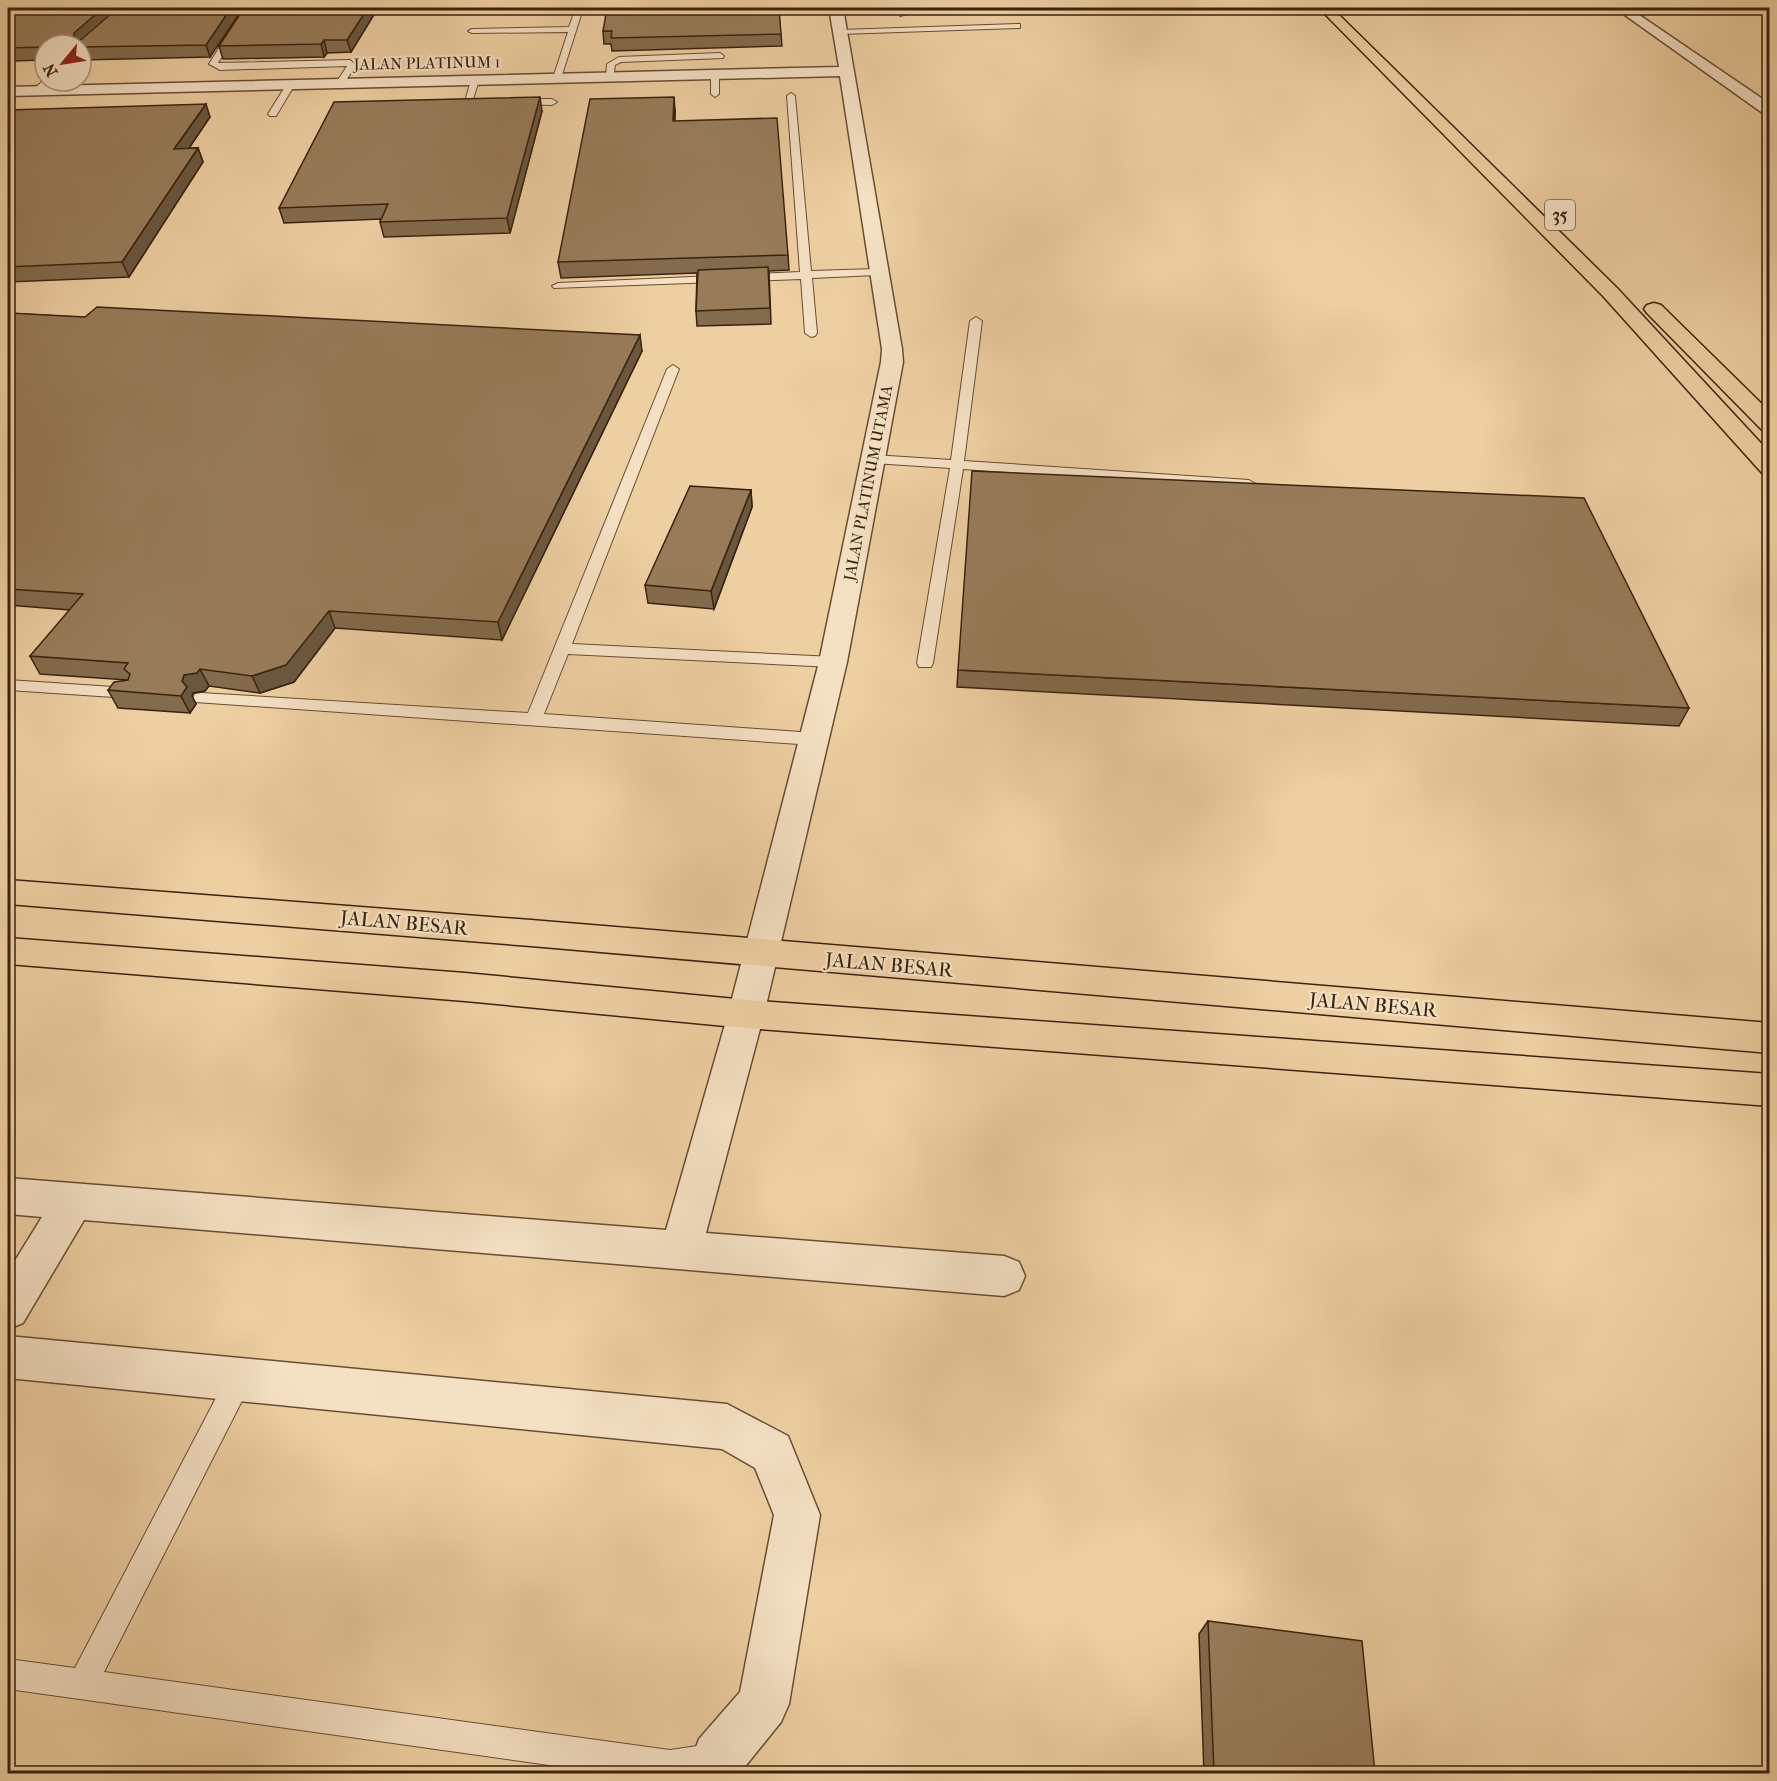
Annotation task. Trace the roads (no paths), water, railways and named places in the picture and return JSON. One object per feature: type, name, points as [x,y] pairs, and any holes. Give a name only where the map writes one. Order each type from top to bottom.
[{"type":"main road","name":"35","points":[[1325,8],[1610,292],[1770,468]]},
{"type":"main road","points":[[1347,8],[1405,63]]},
{"type":"main road","points":[[1642,297],[1770,425]]},
{"type":"main road","name":"JALAN BESAR","points":[[8,892],[1770,1038]]},
{"type":"main road","points":[[8,951],[465,987],[746,1014],[1770,1090]]},
{"type":"street","name":"JALAN PLATINUM UTAMA","points":[[681,1250],[746,1014],[833,662],[892,362],[892,348],[876,272],[848,71],[836,8]]},
{"type":"street","points":[[1621,8],[1770,111]]},
{"type":"street","name":"JALAN PLATINUM 1","points":[[93,86],[291,84],[848,71]]},
{"type":"street","name":"JALAN PLATINUM 1","points":[[8,91],[33,87]]},
{"type":"street","points":[[8,1196],[1004,1276]]},
{"type":"street","points":[[8,1309],[74,1201]]},
{"type":"street","points":[[8,1357],[727,1427],[772,1452],[796,1515],[790,1551],[763,1704],[718,1758]]},
{"type":"lane","points":[[248,8],[213,64],[220,66],[350,63],[352,65],[340,83]]},
{"type":"lane","points":[[557,78],[577,15]]},
{"type":"lane","points":[[840,32],[1017,26]]},
{"type":"lane","points":[[472,31],[572,29]]},
{"type":"lane","points":[[610,77],[611,63],[619,60],[720,57]]},
{"type":"lane","points":[[715,74],[715,94]]},
{"type":"lane","points":[[467,103],[475,80]]},
{"type":"lane","points":[[273,114],[291,84]]},
{"type":"lane","points":[[791,96],[811,333]]},
{"type":"lane","points":[[455,103],[477,102]]},
{"type":"lane","points":[[510,102],[552,102]]},
{"type":"lane","points":[[781,124],[793,124]]},
{"type":"lane","points":[[558,286],[876,272]]},
{"type":"lane","points":[[925,663],[957,465],[976,321]]},
{"type":"lane","points":[[534,719],[673,369]]},
{"type":"lane","points":[[873,459],[1265,485]]},
{"type":"lane","points":[[562,649],[833,662]]},
{"type":"lane","points":[[8,685],[129,693]]},
{"type":"lane","points":[[201,698],[534,719],[814,740]]},
{"type":"lane","points":[[82,1685],[239,1380]]},
{"type":"lane","points":[[8,1674],[670,1766],[718,1758]]}]
